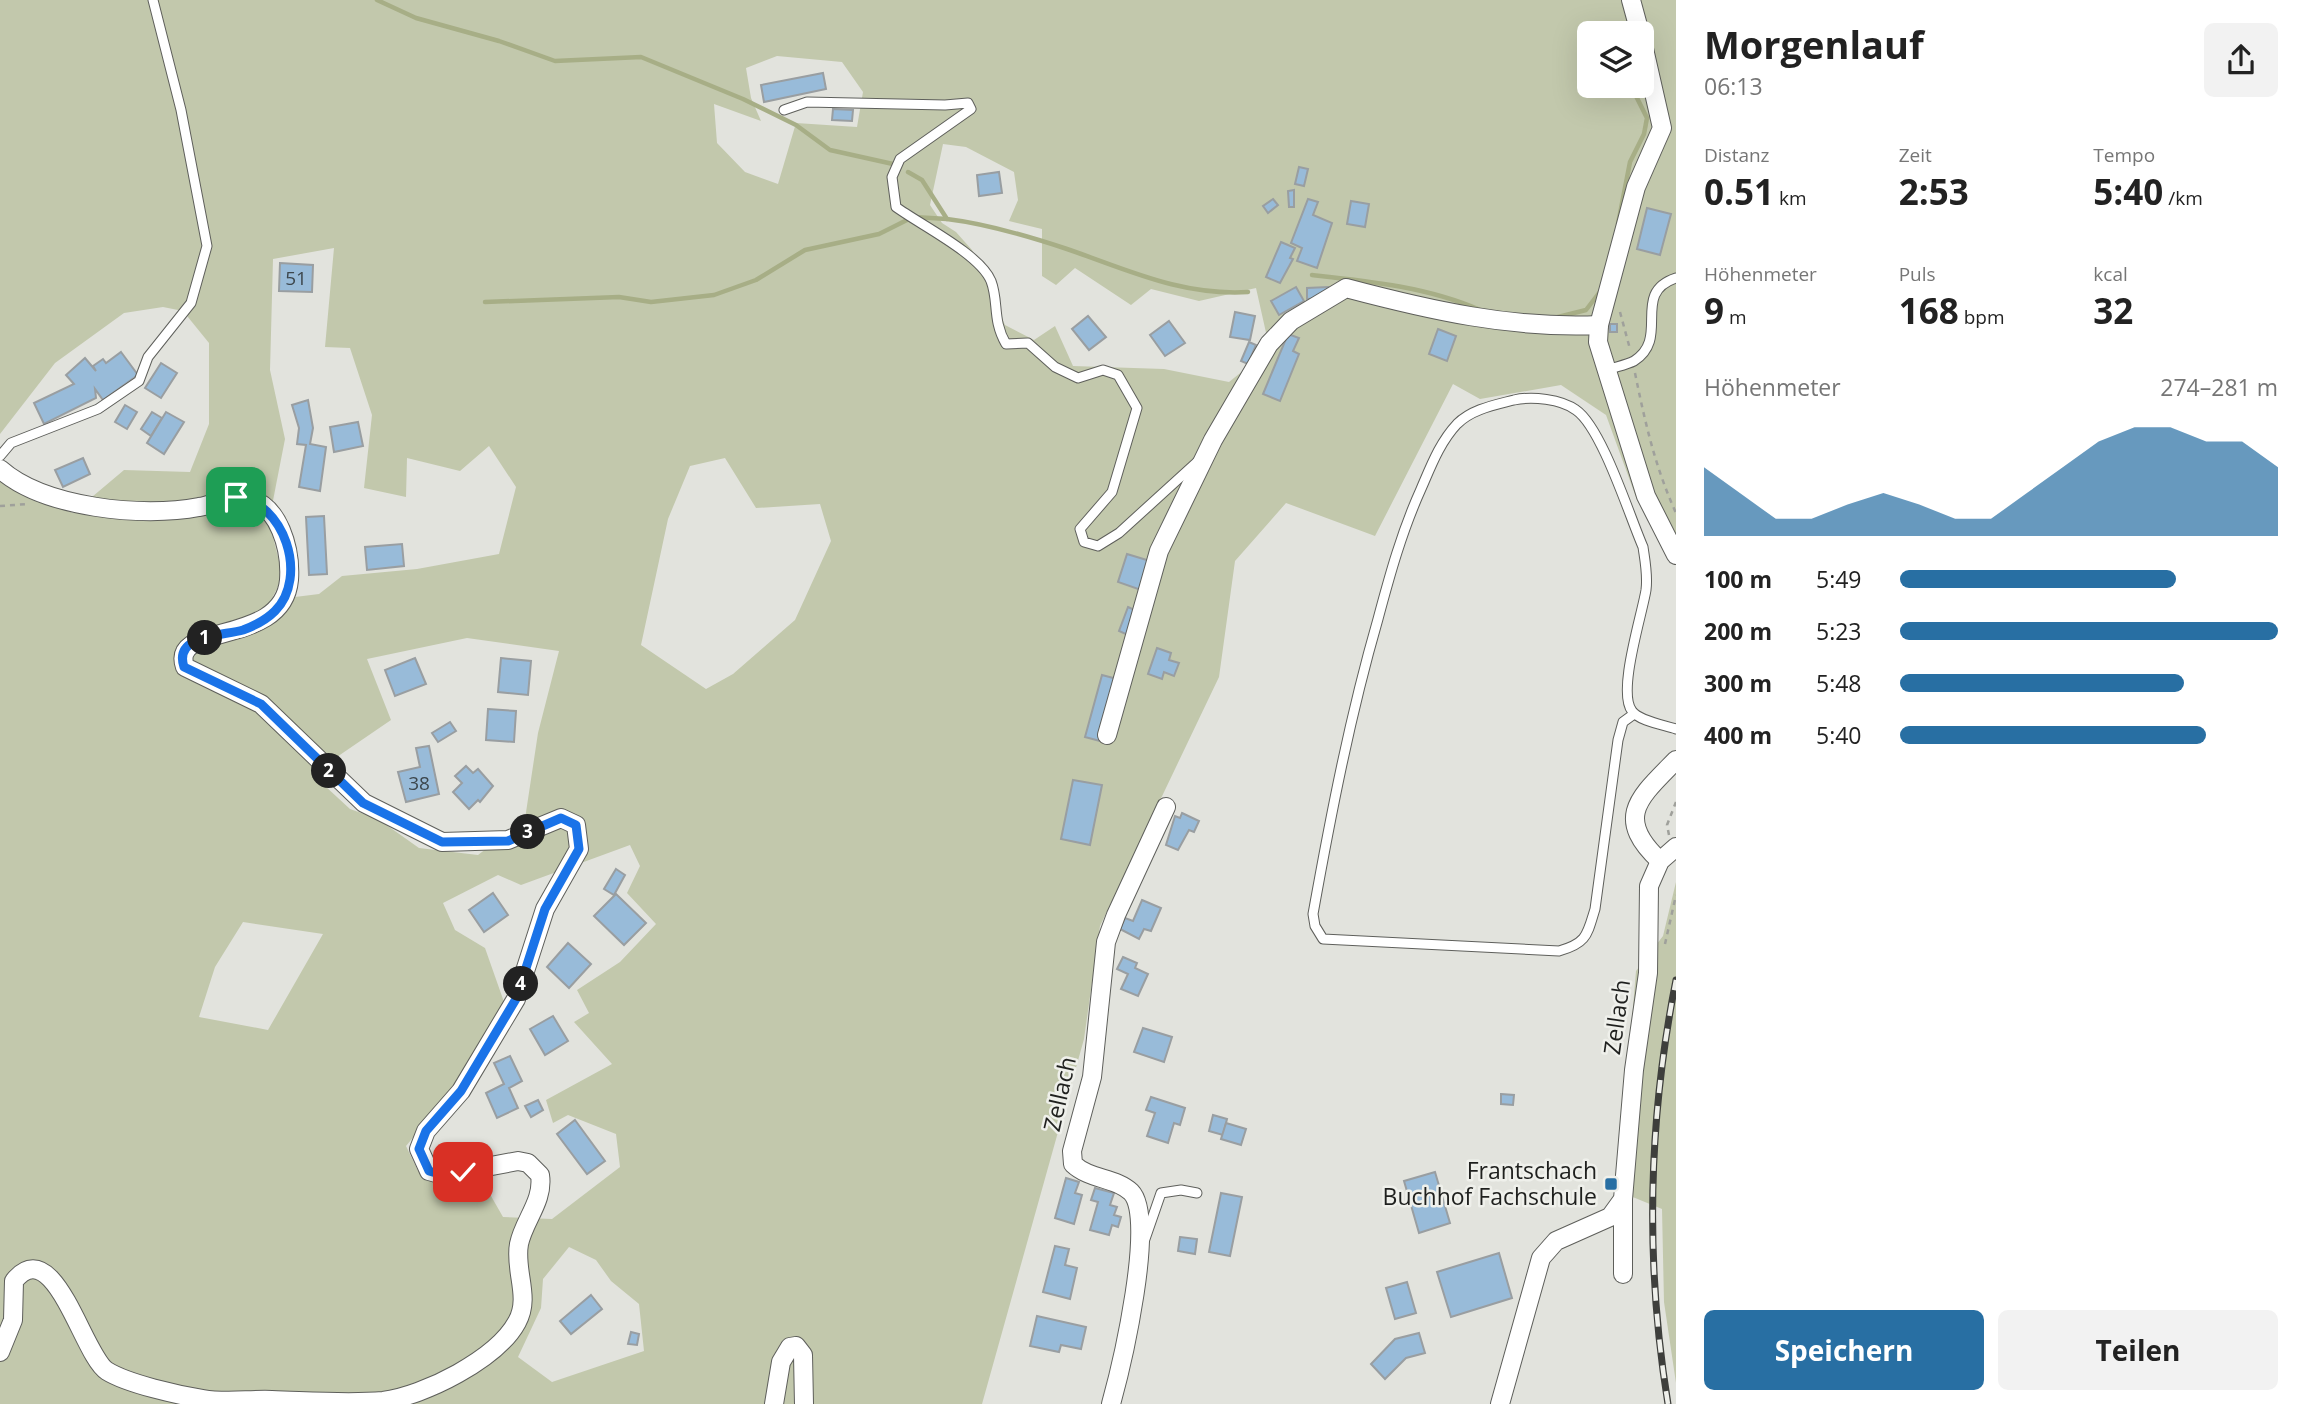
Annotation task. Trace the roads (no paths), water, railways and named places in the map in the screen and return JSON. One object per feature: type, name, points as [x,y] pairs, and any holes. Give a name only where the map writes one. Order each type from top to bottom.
[{"type":"street","points":[[1631,0],[1637,21]]},
{"type":"street","points":[[1654,93],[1662,128],[1636,187],[1599,325],[1598,342],[1646,496],[1676,555]]},
{"type":"street","points":[[1107,735],[1159,551],[1206,454],[1269,344],[1291,321],[1346,288],[1452,314],[1556,327],[1599,325]]},
{"type":"street","points":[[0,469],[64,503],[114,510],[197,508],[236,497],[258,503],[269,510],[285,541],[290,564],[288,595],[264,620],[242,630],[194,640],[185,649],[182,658],[184,667],[261,704],[363,803],[442,842],[508,841],[561,818],[576,825],[579,849],[545,909],[516,999],[461,1091],[426,1131],[419,1149],[429,1171],[443,1175],[518,1161],[528,1163],[540,1175],[539,1197],[519,1244],[518,1268],[524,1301],[517,1323],[495,1348],[452,1376],[387,1401],[205,1400],[106,1370],[91,1354],[57,1283],[43,1272],[25,1270],[14,1281],[13,1320],[0,1352]]},
{"type":"street","points":[[1674,844],[1660,861],[1639,839],[1634,826],[1634,811],[1640,797],[1676,760]]},
{"type":"street","name":"Zellach","points":[[1111,1404],[1120,1370],[1141,1253],[1138,1205],[1133,1194],[1123,1187],[1082,1173],[1073,1164],[1072,1151],[1092,1077],[1107,942],[1115,915],[1166,807]]},
{"type":"street","name":"Zellach","points":[[1623,1274],[1623,1199],[1634,1070],[1648,973],[1649,886],[1660,861]]},
{"type":"street","points":[[1500,1404],[1541,1258],[1556,1241],[1610,1217],[1623,1199]]},
{"type":"street","points":[[774,1404],[781,1362],[790,1347],[796,1346],[803,1355],[804,1404]]},
{"type":"lane","points":[[0,456],[11,443],[98,409],[139,381],[148,357],[191,303],[207,246],[181,110],[153,0]]},
{"type":"lane","points":[[784,110],[807,102],[968,103],[971,109],[900,159],[892,177],[896,207],[980,266],[991,281],[996,328],[1006,344],[1028,343],[1055,367],[1079,378],[1102,370],[1118,375],[1132,396],[1137,408],[1125,454],[1112,492],[1080,529],[1084,542],[1098,546],[1119,533],[1206,454]]},
{"type":"lane","points":[[1607,370],[1633,362],[1644,352],[1652,333],[1652,299],[1665,281],[1676,278]]},
{"type":"lane","points":[[1634,714],[1623,722],[1618,740],[1595,909],[1587,935],[1577,946],[1559,951],[1323,939],[1315,926],[1313,914],[1337,777],[1404,527],[1440,447],[1458,423],[1487,406],[1521,398],[1558,402],[1576,410],[1595,433],[1643,547],[1646,565],[1646,587],[1627,688],[1629,708],[1634,714],[1676,729]]},
{"type":"lane","points":[[1141,1253],[1161,1193],[1181,1190],[1197,1193]]},
{"type":"waterway","points":[[377,0],[416,18],[499,41],[555,61],[641,57],[743,99],[796,125],[830,150],[893,164]]},
{"type":"waterway","points":[[1618,224],[1630,162],[1644,134],[1647,118],[1637,98]]},
{"type":"waterway","points":[[908,172],[922,180],[947,219],[1023,235],[1177,286],[1223,292],[1248,292]]},
{"type":"waterway","points":[[914,217],[947,219]]},
{"type":"waterway","points":[[485,302],[619,297],[651,302],[714,295],[756,280],[805,250],[879,234],[907,220]]},
{"type":"waterway","points":[[1312,275],[1419,290],[1480,310]]},
{"type":"waterway","points":[[1558,317],[1586,310],[1599,293]]},
{"type":"railway","points":[[1668,1404],[1656,1298],[1653,1192],[1660,1086],[1676,980]]},
{"type":"place","name":"Frantschach Buchhof Fachschule","points":[[1611,1184]]}]
